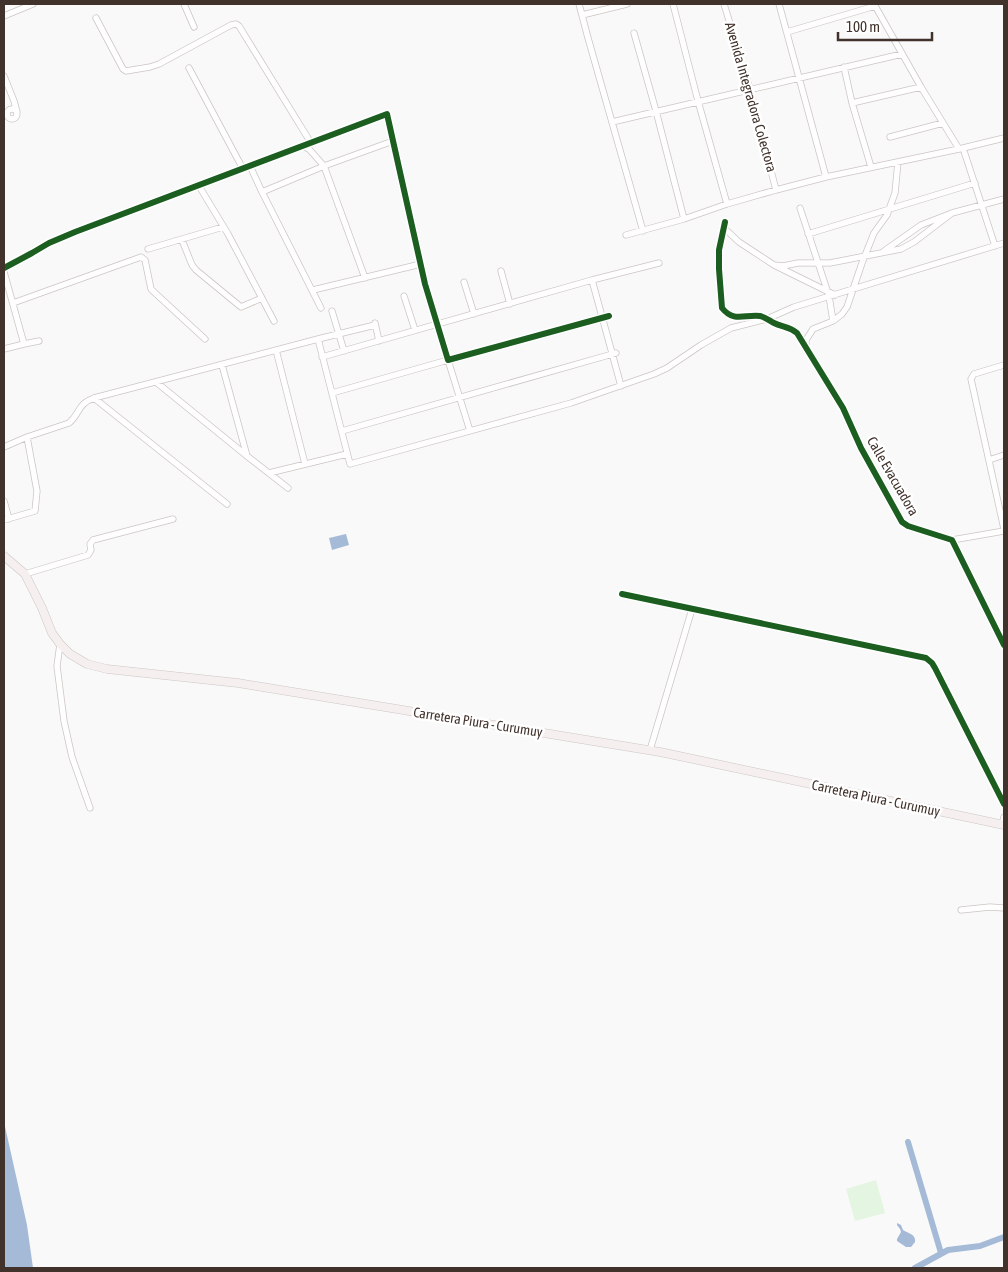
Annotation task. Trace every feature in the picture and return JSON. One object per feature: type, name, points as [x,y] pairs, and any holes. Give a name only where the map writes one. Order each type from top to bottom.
[{"type":"main road","name":"Carretera Piura - Curumuy","points":[[4,556],[25,574],[52,633],[60,644],[70,654],[88,664],[107,669],[238,683],[650,750],[1003,822]]},
{"type":"street","points":[[4,16],[33,4]]},
{"type":"street","points":[[184,4],[194,27]]},
{"type":"street","points":[[579,4],[643,231]]},
{"type":"street","points":[[582,15],[627,4]]},
{"type":"street","points":[[673,4],[727,204]]},
{"type":"street","name":"Avenida Integradora Colectora","points":[[724,4],[750,89],[776,190]]},
{"type":"street","points":[[779,4],[826,177]]},
{"type":"street","points":[[787,32],[875,5],[942,123],[961,148],[975,183],[995,246]]},
{"type":"street","points":[[96,18],[123,69],[126,71],[159,64],[236,24],[311,143]]},
{"type":"street","points":[[634,32],[684,219]]},
{"type":"street","points":[[612,122],[902,54]]},
{"type":"street","points":[[844,67],[870,168]]},
{"type":"street","points":[[188,68],[242,169]]},
{"type":"street","points":[[4,76],[14,101],[17,112],[10,110],[14,101]]},
{"type":"street","points":[[852,103],[921,87]]},
{"type":"street","points":[[4,268],[49,243],[75,232],[387,114],[425,284],[470,431]]},
{"type":"street","points":[[890,137],[942,123]]},
{"type":"street","points":[[626,235],[684,219],[727,204],[826,177],[1004,138]]},
{"type":"street","points":[[262,192],[324,166],[393,141]]},
{"type":"street","points":[[303,146],[310,149],[324,166],[365,278]]},
{"type":"street","points":[[806,349],[806,340],[813,330],[833,321],[847,307],[874,233],[887,215],[895,193],[898,162]]},
{"type":"street","points":[[250,166],[321,308]]},
{"type":"street","points":[[808,234],[975,183]]},
{"type":"street","points":[[199,186],[228,234],[274,321]]},
{"type":"street","points":[[882,254],[921,225],[952,213],[1004,199]]},
{"type":"street","points":[[800,208],[830,294],[833,321]]},
{"type":"street","points":[[774,265],[830,263],[901,249],[914,242],[952,213]]},
{"type":"street","points":[[767,319],[760,316],[737,317],[726,313],[722,308],[719,250],[724,225],[739,242],[774,265],[830,294]]},
{"type":"street","points":[[148,249],[223,227]]},
{"type":"street","points":[[182,240],[192,266],[241,307],[262,298]]},
{"type":"street","points":[[318,339],[350,464],[572,403],[667,368],[731,328],[767,319],[830,294],[853,289],[1004,243]]},
{"type":"street","points":[[13,303],[141,257],[145,260],[154,292],[205,339]]},
{"type":"street","points":[[322,357],[658,263]]},
{"type":"street","points":[[313,290],[421,264]]},
{"type":"street","points":[[501,271],[510,304]]},
{"type":"street","points":[[4,272],[24,344]]},
{"type":"street","points":[[592,280],[614,353],[621,386]]},
{"type":"street","points":[[464,282],[474,314]]},
{"type":"street","points":[[404,296],[415,330]]},
{"type":"street","points":[[332,311],[344,351]]},
{"type":"street","points":[[332,393],[609,316]]},
{"type":"street","name":"Calle Evacuadora","points":[[767,319],[792,329],[796,333],[843,408],[861,448],[902,522],[908,526],[952,540]]},
{"type":"street","points":[[4,447],[27,437],[69,424],[83,404],[94,398],[318,339],[340,335],[375,324],[379,341]]},
{"type":"street","points":[[4,349],[39,341]]},
{"type":"street","points":[[276,350],[305,464]]},
{"type":"street","points":[[342,431],[614,353]]},
{"type":"street","points":[[222,365],[247,456]]},
{"type":"street","points":[[1004,365],[974,374],[971,379],[1004,530],[952,540],[1002,634],[1004,645]]},
{"type":"street","points":[[156,382],[288,488]]},
{"type":"street","points":[[94,398],[227,504]]},
{"type":"street","points":[[4,500],[6,520],[35,511],[37,491],[27,437]]},
{"type":"street","points":[[269,473],[347,454]]},
{"type":"street","points":[[989,460],[1004,455]]},
{"type":"street","points":[[25,574],[88,555],[91,550],[90,544],[93,540],[173,519]]},
{"type":"street","points":[[622,594],[926,658],[935,668],[1004,804]]},
{"type":"street","points":[[650,750],[692,609]]},
{"type":"street","points":[[60,644],[58,666],[64,721],[72,758],[90,808]]},
{"type":"street","points":[[961,910],[990,907],[1004,908]]},
{"type":"green space","points":[[876,1180],[885,1213],[855,1221],[846,1189]]},
{"type":"water","points":[[346,534],[349,545],[332,550],[329,538]]},
{"type":"water","points":[[4,1122],[27,1225],[33,1268],[4,1268]]},
{"type":"water","points":[[897,1223],[901,1225],[903,1230],[914,1237],[915,1242],[911,1247],[906,1247],[897,1241],[901,1232]]},
{"type":"waterway","points":[[908,1142],[941,1253]]},
{"type":"waterway","points":[[915,1268],[948,1250],[980,1246],[1004,1237]]},
{"type":"cycle path","points":[[4,268],[49,243],[75,232],[387,114],[425,284],[448,360],[609,316]]},
{"type":"cycle path","points":[[725,222],[719,250],[722,308],[726,313],[735,317],[762,317],[792,329],[797,333],[843,408],[861,448],[902,522],[908,526],[952,540],[1004,645]]},
{"type":"cycle path","points":[[622,594],[926,658],[935,668],[1004,804]]}]
